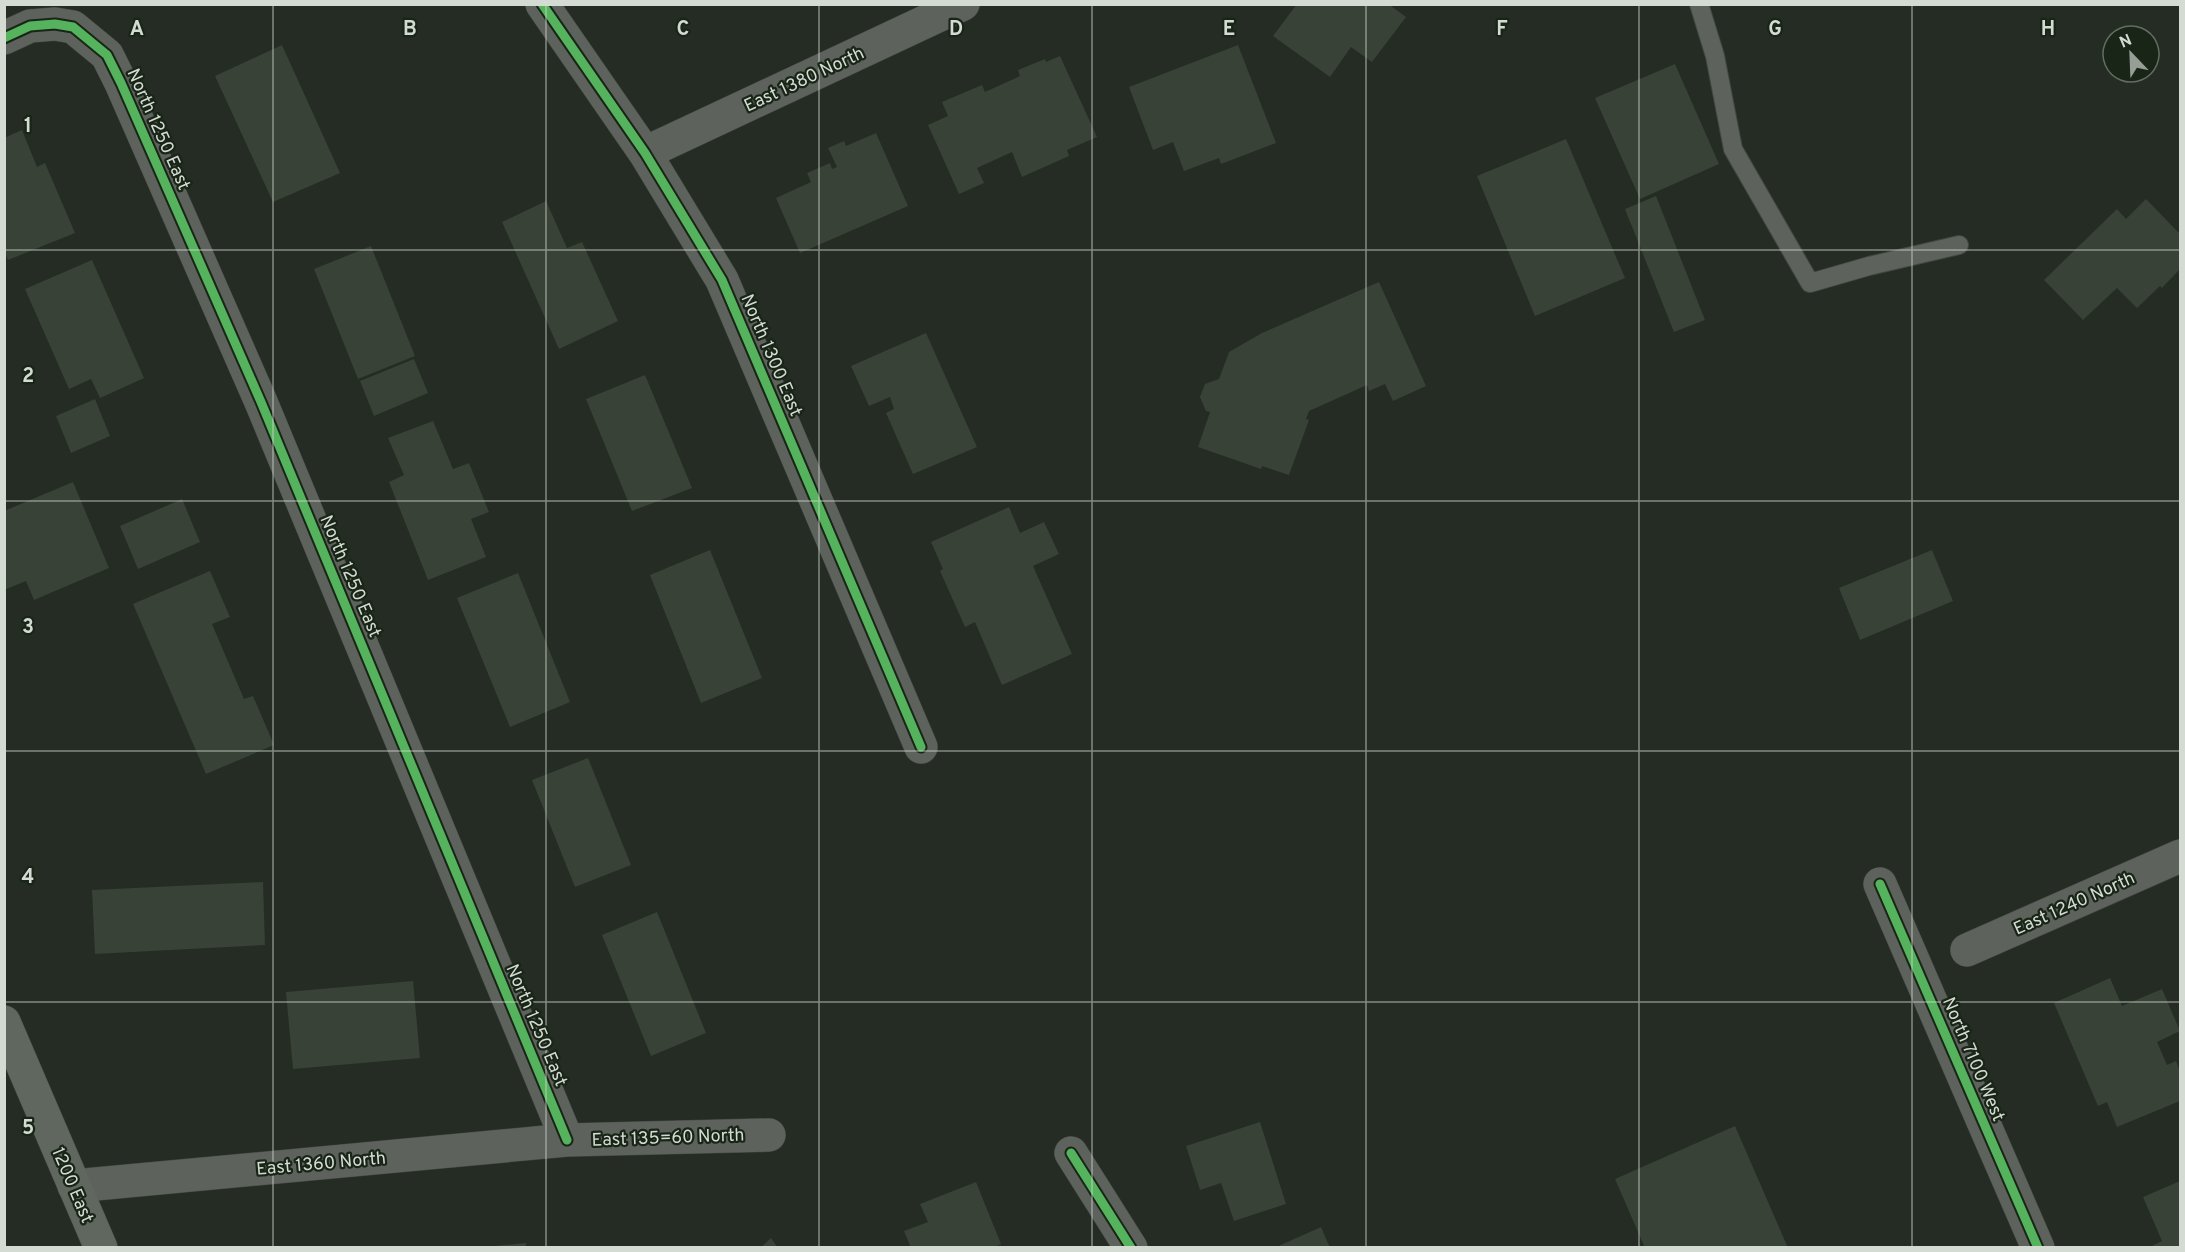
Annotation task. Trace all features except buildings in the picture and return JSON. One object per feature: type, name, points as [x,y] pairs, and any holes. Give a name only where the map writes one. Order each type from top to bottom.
[{"type":"main road","name":"1200 East","points":[[4,1022],[100,1248]]},
{"type":"street","name":"North 1300 East","points":[[542,4],[645,153],[722,280],[921,747]]},
{"type":"street","name":"East 1380 North","points":[[645,153],[963,4]]},
{"type":"street","name":"North 1250 East","points":[[4,38],[30,26],[55,24],[73,27],[107,55],[136,116],[265,413],[567,1140]]},
{"type":"street","name":"East 1240 North","points":[[1967,950],[2181,856]]},
{"type":"street","name":"North 7100 West","points":[[1880,884],[2037,1248]]},
{"type":"street","name":"East 135=60 North","points":[[567,1140],[769,1135]]},
{"type":"street","name":"East 1360 North","points":[[74,1186],[567,1140]]},
{"type":"street","points":[[1071,1153],[1131,1248]]},
{"type":"lane","points":[[1700,4],[1715,56],[1733,149],[1810,283],[1869,266],[1959,245]]},
{"type":"cycle path","points":[[542,4],[645,153],[722,280],[921,747]]},
{"type":"cycle path","points":[[4,38],[30,26],[55,24],[73,27],[107,55],[261,402],[567,1140]]},
{"type":"cycle path","points":[[1880,884],[2038,1248]]},
{"type":"cycle path","points":[[1071,1153],[1131,1248]]}]
